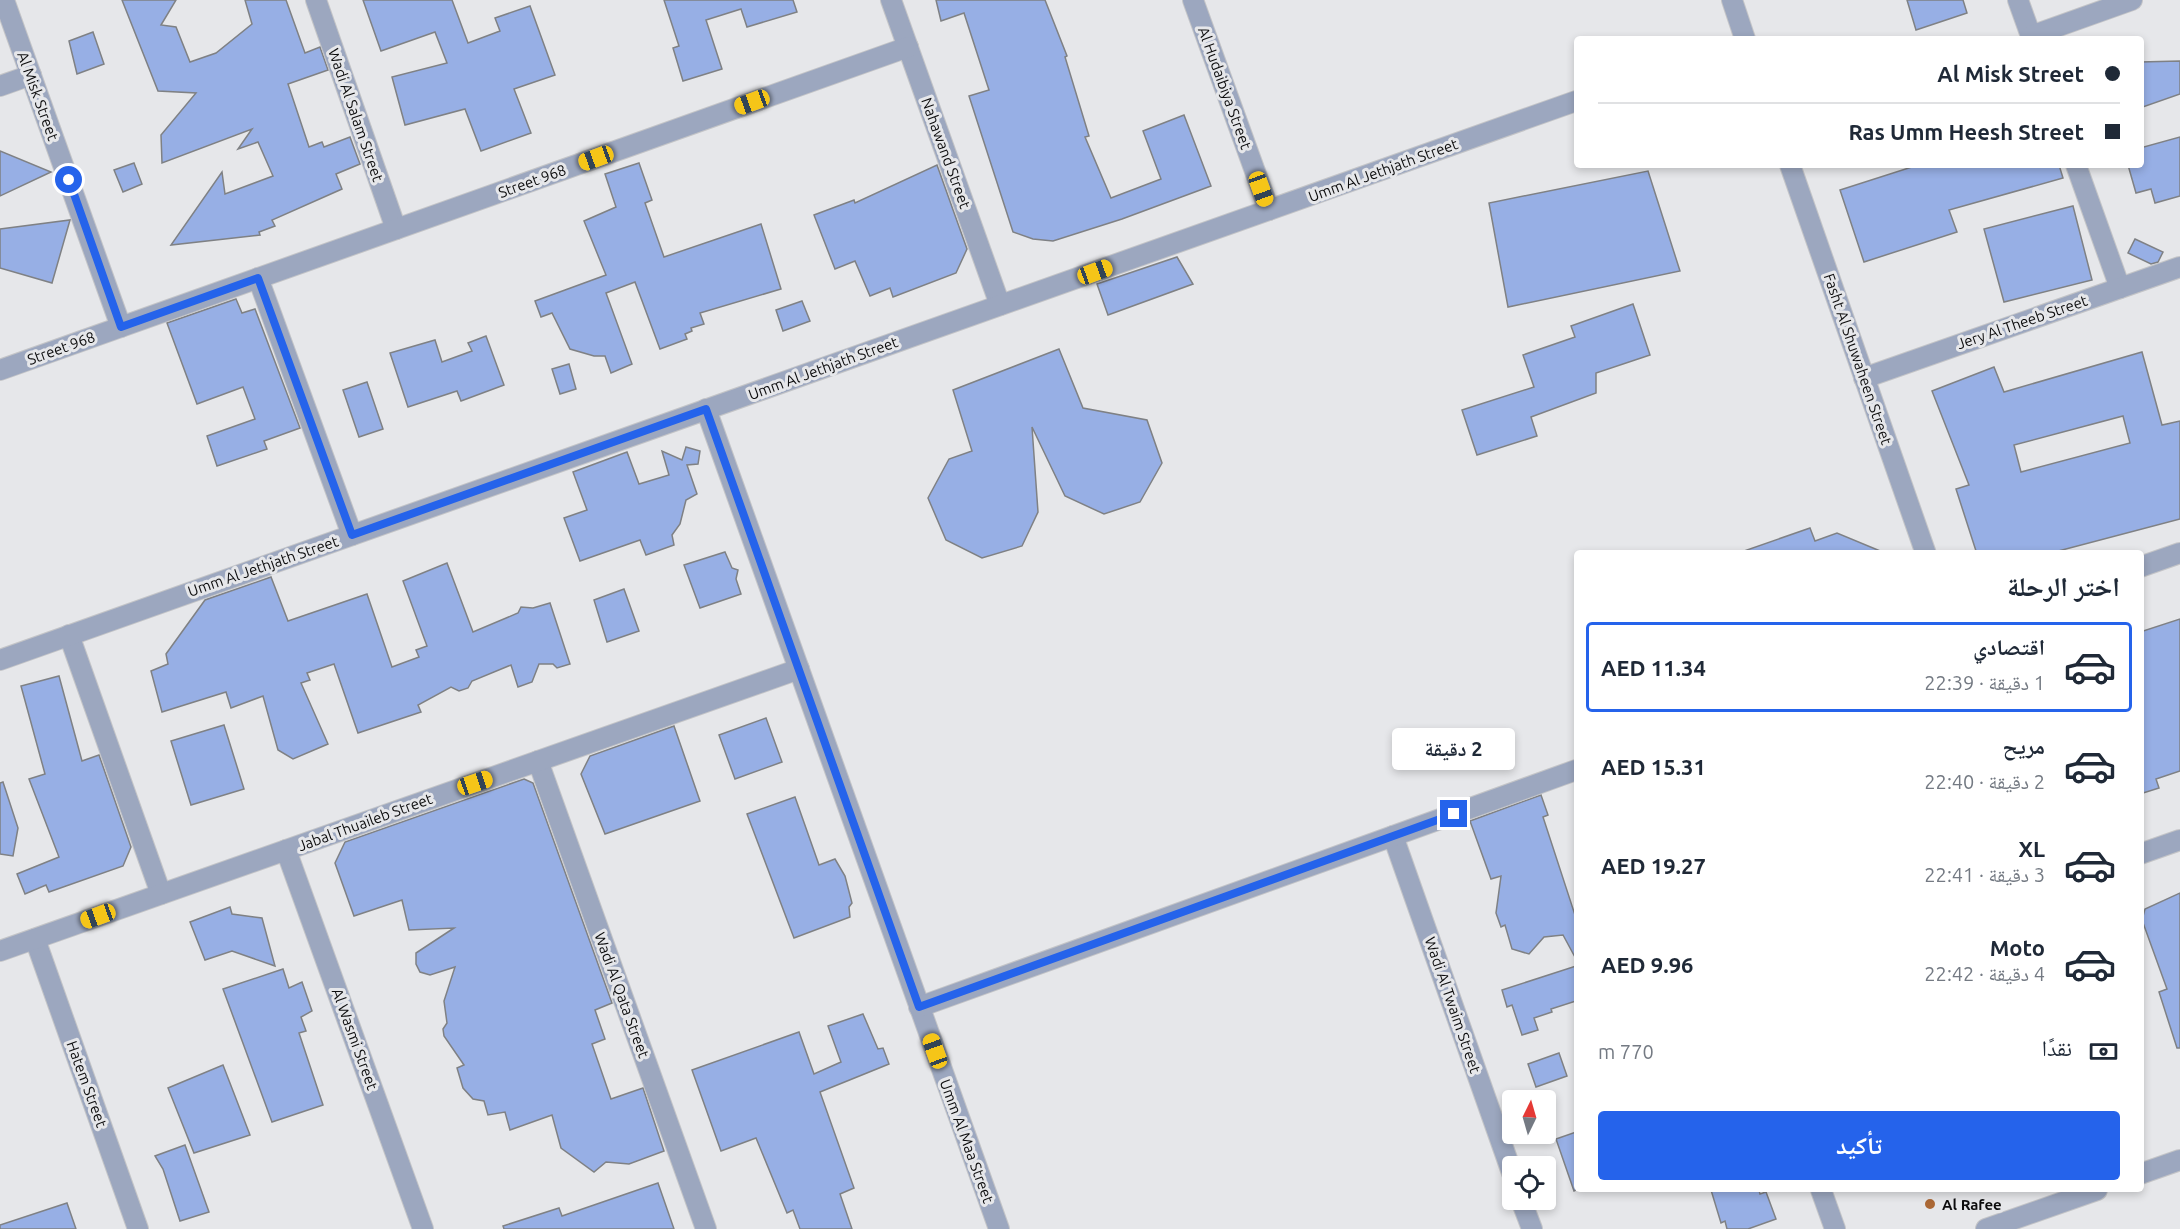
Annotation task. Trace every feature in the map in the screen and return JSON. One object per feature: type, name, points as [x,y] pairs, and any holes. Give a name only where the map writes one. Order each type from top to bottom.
[{"type":"street","name":"Al Misk Street","points":[[4,0],[121,327]]},
{"type":"street","name":"Wadi Al Salam Street","points":[[316,0],[396,229]]},
{"type":"street","name":"Nahawand Street","points":[[891,0],[1000,305]]},
{"type":"street","name":"Al Hudaibiya Street","points":[[1193,0],[1269,210]]},
{"type":"street","points":[[1732,0],[1745,36]]},
{"type":"street","points":[[2018,0],[2030,36]]},
{"type":"street","points":[[2036,36],[2132,0]]},
{"type":"street","name":"Street 968","points":[[0,370],[908,47]]},
{"type":"street","points":[[0,86],[31,75]]},
{"type":"street","name":"Umm Al Jethjath Street","points":[[0,660],[1574,102]]},
{"type":"street","name":"Fasht Al Shuwaheen Street","points":[[1791,168],[1925,550]]},
{"type":"street","points":[[2077,168],[2120,288]]},
{"type":"street","name":"Jery Al Theeb Street","points":[[1864,378],[2180,267]]},
{"type":"street","points":[[258,278],[352,535]]},
{"type":"street","name":"Umm Al Maa Street","points":[[706,409],[999,1229]]},
{"type":"street","points":[[2144,566],[2180,553]]},
{"type":"street","points":[[69,635],[161,894]]},
{"type":"street","name":"Jabal Thuaileb Street","points":[[0,951],[799,669]]},
{"type":"street","name":"Wadi Al Qata Street","points":[[538,761],[706,1229]]},
{"type":"street","points":[[919,1007],[1574,771]]},
{"type":"street","name":"Wadi Al Twaim Street","points":[[1393,836],[1506,1156]]},
{"type":"street","points":[[2144,853],[2180,840]]},
{"type":"street","name":"Al Wasmi Street","points":[[286,850],[423,1229]]},
{"type":"street","name":"Hatem Street","points":[[35,939],[138,1229]]},
{"type":"street","points":[[2144,1173],[2180,1160]]},
{"type":"street","points":[[1822,1192],[1835,1229]]},
{"type":"street","points":[[1986,1229],[2091,1192]]},
{"type":"street","points":[[1525,1210],[1532,1229]]},
{"type":"building","points":[[122,0],[176,0],[161,25],[176,27],[190,62],[216,53],[252,24],[245,0],[286,0],[305,53],[320,47],[328,70],[288,84],[309,147],[322,142],[324,147],[350,137],[360,164],[336,174],[342,189],[272,220],[275,226],[259,232],[260,235],[171,245],[222,172],[225,194],[273,176],[258,142],[238,149],[252,129],[162,163],[161,135],[196,93],[158,91]]},
{"type":"building","points":[[363,0],[452,0],[468,43],[500,31],[495,18],[530,6],[555,75],[514,89],[531,133],[481,151],[465,109],[405,125],[392,77],[447,63],[435,32],[381,51]]},
{"type":"building","points":[[664,0],[793,0],[797,12],[747,27],[741,9],[706,20],[722,69],[683,81],[673,48],[679,46]]},
{"type":"building","points":[[936,0],[1045,0],[1067,56],[1065,57],[1089,136],[1085,137],[1111,198],[1161,179],[1143,131],[1184,115],[1211,186],[1122,219],[1053,241],[1033,239],[1013,232],[969,96],[989,90],[964,13],[941,21]]},
{"type":"building","points":[[1907,0],[1963,0],[1967,13],[1916,30]]},
{"type":"building","points":[[93,32],[104,64],[77,74],[69,41]]},
{"type":"building","points":[[2180,61],[2180,94],[2144,107],[2144,62]]},
{"type":"building","points":[[2180,137],[2180,196],[2155,203],[2151,189],[2136,193],[2129,168],[2144,168],[2144,147]]},
{"type":"building","points":[[0,151],[51,172],[0,196]]},
{"type":"building","points":[[134,163],[142,184],[123,192],[114,170]]},
{"type":"building","points":[[639,163],[652,200],[645,203],[664,257],[761,224],[781,289],[700,313],[704,324],[691,328],[692,331],[685,334],[687,339],[660,349],[635,282],[606,293],[632,364],[611,373],[605,356],[594,356],[570,349],[552,313],[541,317],[535,301],[606,275],[584,221],[616,207],[605,174]]},
{"type":"building","points":[[937,165],[967,249],[956,273],[893,297],[890,288],[870,296],[855,261],[835,269],[814,215],[854,200],[855,203]]},
{"type":"building","points":[[1909,168],[2060,168],[2063,178],[1949,210],[1957,232],[1864,262],[1840,190]]},
{"type":"building","points":[[1648,171],[1680,271],[1508,307],[1489,203]]},
{"type":"building","points":[[2073,206],[2092,280],[2004,302],[1984,229]]},
{"type":"building","points":[[70,220],[52,283],[0,268],[0,229]]},
{"type":"building","points":[[2135,239],[2163,252],[2158,262],[2151,264],[2128,253]]},
{"type":"building","points":[[1177,257],[1193,284],[1108,315],[1097,284]]},
{"type":"building","points":[[236,299],[242,313],[255,309],[300,428],[264,441],[267,449],[217,466],[207,436],[255,419],[243,387],[197,404],[167,323]]},
{"type":"building","points":[[802,301],[810,321],[783,331],[776,310]]},
{"type":"building","points":[[1633,304],[1650,355],[1596,373],[1596,393],[1531,417],[1537,436],[1477,455],[1462,410],[1534,387],[1523,355],[1575,337],[1571,326]]},
{"type":"building","points":[[486,336],[504,385],[461,401],[457,391],[408,407],[390,353],[435,340],[442,362],[472,351],[468,343]]},
{"type":"building","points":[[1059,349],[1083,408],[1147,420],[1162,463],[1140,502],[1104,514],[1065,496],[1032,427],[1038,512],[1022,546],[982,558],[946,540],[928,498],[949,459],[972,451],[953,390]]},
{"type":"building","points":[[2142,352],[2162,425],[2180,421],[2180,519],[2062,550],[1976,550],[1956,489],[1969,485],[1932,391],[1994,367],[2004,392]],"holes":[[[2123,416],[2130,443],[2021,472],[2014,445]]]},
{"type":"building","points":[[569,364],[576,389],[560,394],[552,369]]},
{"type":"building","points":[[367,382],[383,429],[359,437],[343,390]]},
{"type":"building","points":[[686,447],[700,451],[698,464],[687,465],[697,494],[686,500],[680,524],[672,535],[674,545],[646,555],[640,540],[580,561],[564,518],[587,510],[573,472],[627,452],[639,484],[669,475],[662,451],[682,460]]},
{"type":"building","points":[[1810,528],[1815,541],[1837,533],[1878,550],[1747,550]]},
{"type":"building","points":[[725,552],[732,568],[738,570],[736,579],[741,594],[700,608],[684,565]]},
{"type":"building","points":[[447,563],[473,632],[518,613],[521,607],[533,608],[550,603],[570,664],[557,668],[553,664],[539,664],[532,682],[518,687],[511,665],[472,681],[468,688],[459,691],[451,687],[418,705],[421,712],[358,733],[334,664],[307,673],[310,680],[301,683],[328,744],[293,759],[278,750],[263,696],[231,708],[226,692],[162,712],[151,671],[168,664],[166,654],[205,600],[271,577],[288,621],[367,594],[392,667],[419,657],[416,650],[427,646],[403,581]]},
{"type":"building","points":[[624,589],[639,631],[607,642],[594,600]]},
{"type":"building","points":[[2180,619],[2180,771],[2156,779],[2159,788],[2144,793],[2144,631]]},
{"type":"building","points":[[59,676],[82,761],[99,755],[131,847],[123,866],[49,892],[46,885],[25,894],[17,874],[59,857],[29,779],[45,774],[21,686]]},
{"type":"building","points":[[766,718],[782,762],[735,779],[719,735]]},
{"type":"building","points":[[224,725],[244,789],[191,805],[171,741]]},
{"type":"building","points":[[674,726],[700,801],[605,834],[581,774],[590,756]]},
{"type":"building","points":[[524,779],[533,783],[612,1003],[595,1010],[605,1039],[592,1044],[611,1099],[643,1088],[664,1151],[629,1164],[606,1162],[594,1172],[561,1148],[552,1115],[510,1130],[505,1112],[488,1115],[484,1101],[473,1099],[463,1088],[457,1068],[464,1065],[444,1036],[443,1029],[447,1023],[444,1001],[455,967],[430,975],[420,972],[416,964],[416,953],[454,928],[409,930],[402,900],[354,916],[335,863],[345,842]]},
{"type":"building","points":[[3,782],[18,828],[13,856],[0,854],[0,783]]},
{"type":"building","points":[[1541,795],[1548,815],[1543,817],[1574,912],[1574,955],[1563,935],[1544,937],[1529,954],[1512,949],[1505,925],[1501,927],[1496,913],[1501,876],[1491,879],[1470,821]]},
{"type":"building","points":[[795,797],[819,865],[835,859],[845,876],[852,903],[849,907],[850,917],[794,938],[747,814]]},
{"type":"building","points":[[2180,893],[2180,1048],[2177,1048],[2159,992],[2167,989],[2144,926],[2145,909]]},
{"type":"building","points":[[230,907],[232,914],[262,918],[275,966],[232,951],[205,960],[190,922]]},
{"type":"building","points":[[1574,967],[1574,1002],[1551,1009],[1552,1012],[1534,1018],[1538,1030],[1522,1035],[1512,1005],[1507,1007],[1502,990]]},
{"type":"building","points":[[283,969],[289,988],[302,982],[312,1011],[301,1017],[306,1031],[299,1033],[323,1105],[272,1122],[223,989]]},
{"type":"building","points":[[863,1014],[878,1049],[883,1048],[889,1064],[820,1092],[854,1188],[840,1194],[852,1229],[800,1229],[793,1210],[787,1213],[756,1138],[721,1151],[692,1070],[799,1032],[814,1074],[841,1062],[828,1026]]},
{"type":"building","points":[[1559,1053],[1567,1076],[1536,1087],[1528,1064]]},
{"type":"building","points":[[223,1065],[250,1135],[194,1153],[168,1088]]},
{"type":"building","points":[[1574,1133],[1574,1191],[1556,1139]]},
{"type":"building","points":[[185,1145],[209,1212],[180,1221],[163,1169],[155,1156]]},
{"type":"building","points":[[658,1183],[674,1229],[504,1229],[503,1226],[559,1208],[562,1216]]},
{"type":"building","points":[[1712,1192],[1760,1192],[1760,1194],[1766,1192],[1776,1219],[1748,1229],[1727,1229],[1725,1221],[1721,1223]]},
{"type":"building","points":[[67,1203],[76,1229],[0,1229],[0,1225]]},
{"type":"place","name":"Al Rafee","points":[[1930,1204]]},
{"type":"route","points":[[69,180],[121,327],[258,278],[352,535],[706,409],[919,1007],[1454,814]]}]
